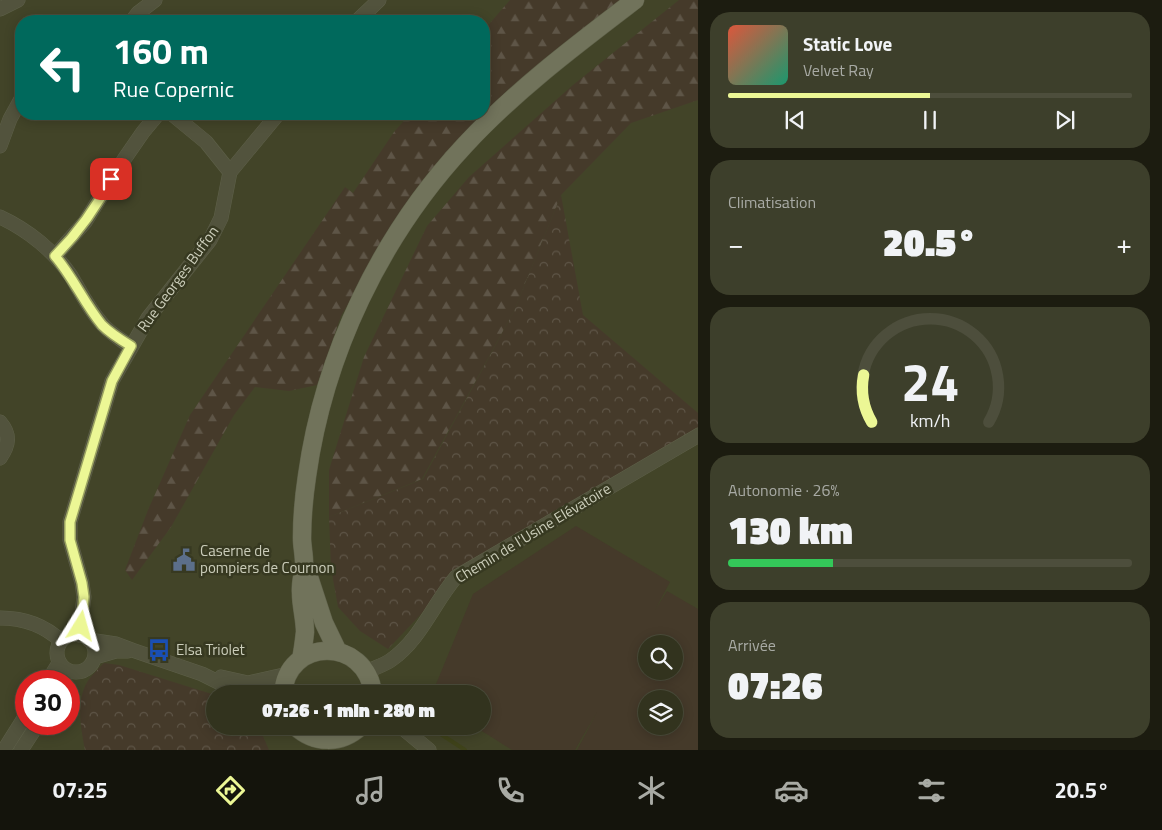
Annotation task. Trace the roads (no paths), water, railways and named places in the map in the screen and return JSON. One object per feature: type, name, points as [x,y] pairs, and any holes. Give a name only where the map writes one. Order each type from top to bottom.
[{"type":"main road","points":[[302,659],[305,630],[300,592],[304,563],[302,531],[307,477],[313,440],[326,390],[341,346],[354,316],[388,250],[433,183],[480,130],[545,70],[635,0]]},
{"type":"main road","points":[[304,563],[324,623],[338,652]]},
{"type":"main road","points":[[285,685],[288,674],[302,659],[315,652],[323,651],[338,652],[354,659],[366,672],[372,685]]},
{"type":"main road","points":[[300,735],[306,750]]},
{"type":"main road","points":[[307,735],[314,739],[344,743]]},
{"type":"street","points":[[0,9],[18,0]]},
{"type":"street","points":[[137,15],[155,0]]},
{"type":"street","points":[[363,15],[378,0]]},
{"type":"street","points":[[0,146],[5,117],[15,106]]},
{"type":"street","points":[[55,256],[85,222],[142,132],[153,120]]},
{"type":"street","points":[[179,120],[206,142],[230,172],[273,120]]},
{"type":"street","name":"Rue Georges Buffon","points":[[84,637],[84,597],[70,540],[70,522],[112,381],[153,311],[210,240],[221,218],[230,172]]},
{"type":"street","points":[[0,217],[34,238],[55,256],[64,266],[85,301],[103,325],[131,346]]},
{"type":"street","points":[[0,422],[8,435],[8,444],[0,458]]},
{"type":"street","name":"Chemin de l'Usine Elévatoire","points":[[366,672],[390,661],[411,643],[445,590],[456,577],[698,435]]},
{"type":"street","points":[[0,618],[23,620],[37,624],[61,641]]},
{"type":"street","points":[[67,670],[60,663],[57,652],[61,641],[70,635],[116,644],[202,674],[224,685]]},
{"type":"street","points":[[80,674],[90,666],[95,657],[93,645],[84,637]]},
{"type":"street","points":[[95,657],[116,651],[132,650]]},
{"type":"street","points":[[55,670],[60,663]]},
{"type":"street","points":[[202,674],[248,683],[288,674]]},
{"type":"street","points":[[4,750],[15,732]]},
{"type":"street","points":[[21,750],[31,735]]},
{"type":"street","points":[[411,735],[429,750]]},
{"type":"waterway","points":[[442,735],[465,750]]},
{"type":"place","name":"Caserne de pompiers de Cournon","points":[[184,560]]},
{"type":"place","name":"Elsa Triolet","points":[[159,650]]}]
